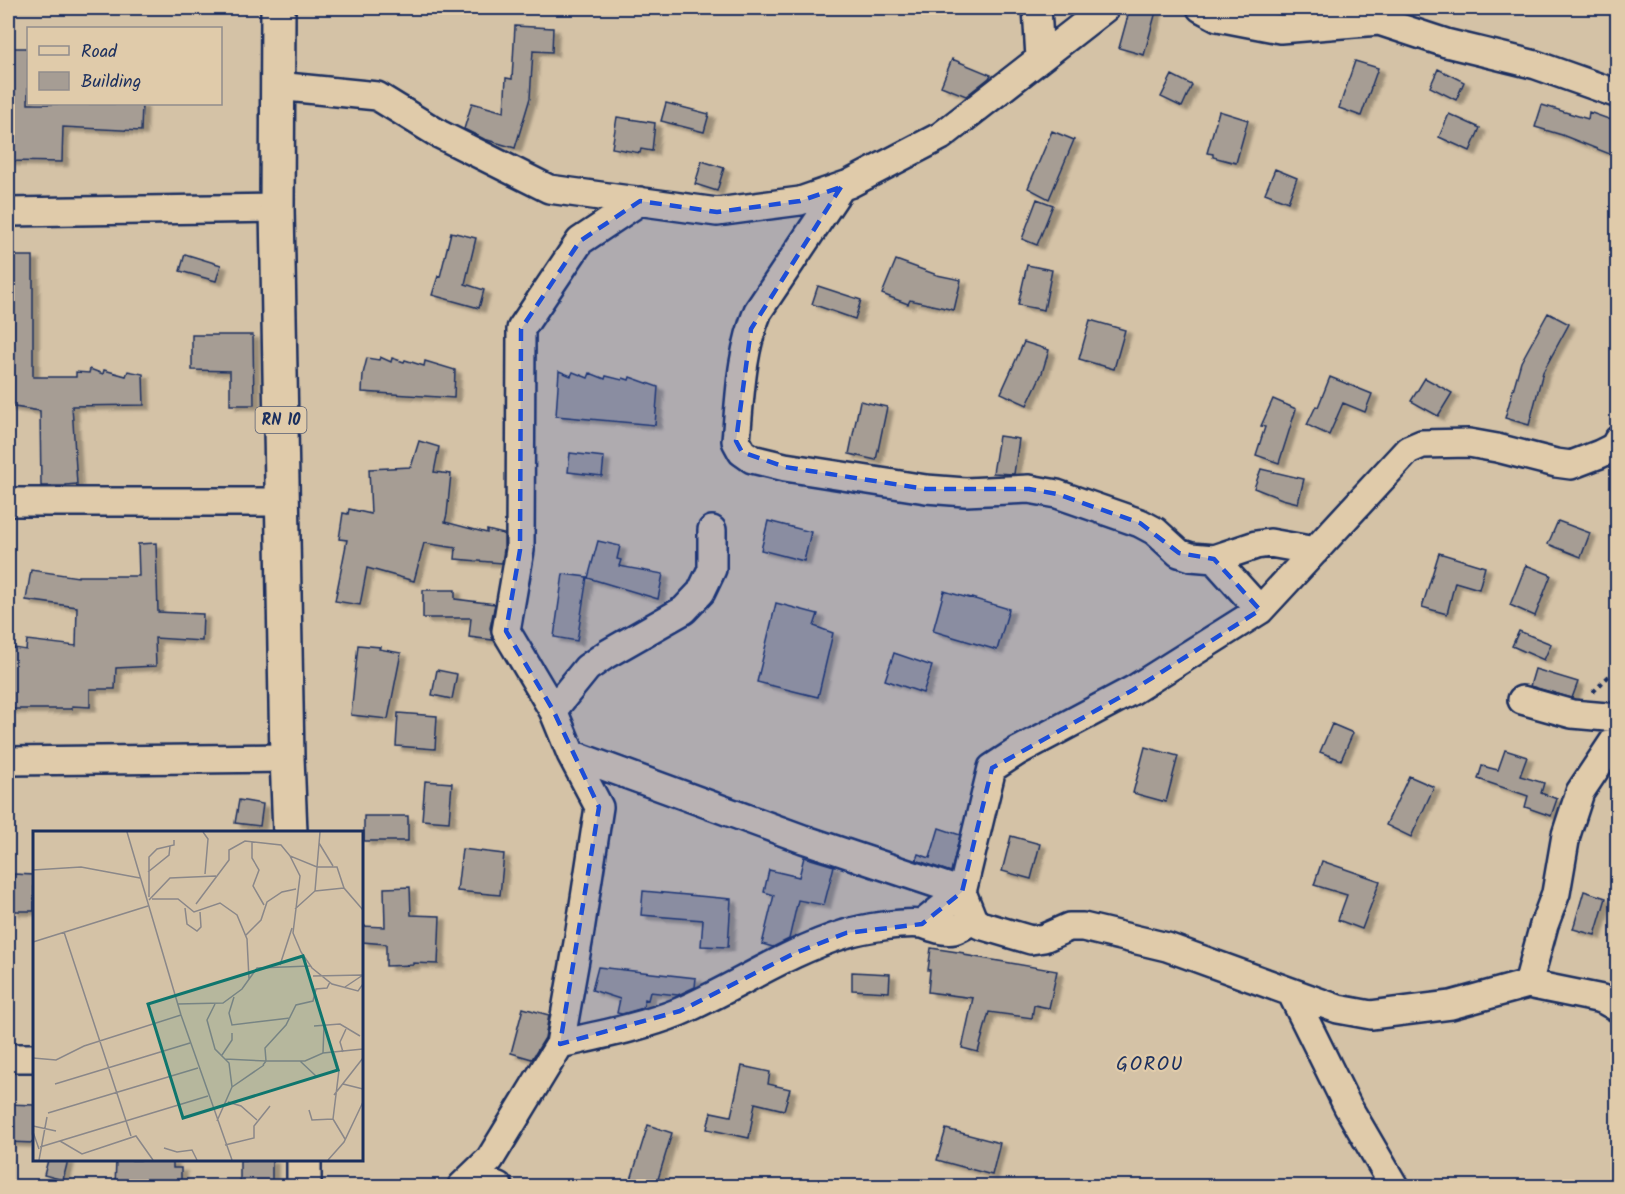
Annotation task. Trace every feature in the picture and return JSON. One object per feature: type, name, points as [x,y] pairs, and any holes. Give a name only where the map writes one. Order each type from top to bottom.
[{"type":"main road","name":"RN 10","points":[[278,8],[277,208],[290,831]]},
{"type":"main road","points":[[304,1161],[304,1186]]},
{"type":"street","points":[[1037,8],[1040,58]]},
{"type":"street","points":[[277,86],[376,96],[440,134],[549,189],[717,212],[800,201],[841,187],[941,136],[1105,8]]},
{"type":"street","points":[[1201,8],[1218,17],[1280,29],[1381,14],[1446,43],[1536,65],[1617,93]]},
{"type":"street","points":[[841,187],[758,310],[751,329],[744,362],[736,441],[742,452],[752,459],[785,467],[926,489],[965,492],[1029,489],[1057,494],[1140,523],[1155,531],[1179,553],[1191,556],[1214,559],[1256,545],[1270,543],[1315,551]]},
{"type":"street","points":[[467,1181],[490,1159],[560,1044],[599,807],[571,754],[553,710],[506,631],[520,550],[521,330],[579,241],[640,201]]},
{"type":"street","points":[[8,212],[277,208]]},
{"type":"street","points":[[1617,440],[1614,447],[1571,465],[1469,443],[1422,444],[1408,450],[1260,610],[1133,690],[1018,751],[992,768],[962,892],[973,920],[980,925],[1031,940],[1044,938],[1069,927],[1083,927],[1167,947],[1338,1009],[1371,1015],[1450,1005],[1528,984],[1602,999],[1617,1008]]},
{"type":"street","points":[[8,502],[283,502]]},
{"type":"street","points":[[553,710],[587,668],[684,610],[702,592],[712,569],[712,530]]},
{"type":"street","points":[[1214,559],[1260,610]]},
{"type":"street","points":[[1522,700],[1572,714],[1617,718]]},
{"type":"street","points":[[1528,984],[1544,925],[1556,893],[1566,835],[1577,800],[1617,735]]},
{"type":"street","points":[[571,754],[803,839],[962,892]]},
{"type":"street","points":[[8,760],[287,758]]},
{"type":"street","points":[[922,924],[962,892]]},
{"type":"street","points":[[560,1044],[652,1022],[680,1011],[795,953],[846,933],[883,926],[922,924],[943,931],[951,931],[958,930],[973,920]]},
{"type":"street","points":[[1291,992],[1348,1107],[1394,1186]]},
{"type":"street","points":[[8,1058],[33,1058]]},
{"type":"street","points":[[467,1181],[498,1186]]},
{"type":"highlighted area","points":[[841,187],[751,329],[736,441],[742,452],[785,467],[926,489],[1029,489],[1057,494],[1140,523],[1179,553],[1214,559],[1260,610],[1133,690],[992,768],[962,892],[922,924],[846,933],[795,953],[680,1011],[560,1044],[599,807],[553,710],[506,631],[520,550],[521,329],[580,241],[640,201],[717,212],[800,201]]},
{"type":"building","points":[[1130,8],[1157,8],[1144,55],[1119,48]]},
{"type":"building","points":[[515,26],[553,28],[552,52],[533,51],[530,98],[515,148],[484,139],[464,129],[472,103],[504,112],[506,78],[512,79]]},
{"type":"building","points":[[8,48],[27,48],[27,105],[142,105],[141,131],[63,127],[62,162],[8,161]]},
{"type":"building","points":[[952,59],[991,75],[966,96],[941,86]]},
{"type":"building","points":[[1355,61],[1378,68],[1361,116],[1339,108]]},
{"type":"building","points":[[1438,69],[1464,82],[1456,100],[1430,87]]},
{"type":"building","points":[[1172,75],[1192,85],[1182,107],[1161,97]]},
{"type":"building","points":[[666,103],[709,114],[704,132],[661,121]]},
{"type":"building","points":[[1542,105],[1588,119],[1589,112],[1617,122],[1617,157],[1535,127]]},
{"type":"building","points":[[1219,111],[1248,120],[1236,163],[1213,157],[1213,154],[1207,153]]},
{"type":"building","points":[[1449,114],[1480,128],[1470,151],[1439,137]]},
{"type":"building","points":[[617,117],[655,123],[652,151],[641,149],[640,153],[612,148]]},
{"type":"building","points":[[1052,131],[1074,140],[1049,199],[1028,188]]},
{"type":"building","points":[[702,161],[724,168],[717,191],[695,184]]},
{"type":"building","points":[[1275,169],[1297,178],[1288,202],[1265,193]]},
{"type":"building","points":[[1037,199],[1053,205],[1037,245],[1022,239]]},
{"type":"building","points":[[451,232],[476,238],[465,284],[484,290],[479,308],[432,295],[438,276],[440,277]]},
{"type":"building","points":[[185,254],[221,265],[216,281],[180,271]]},
{"type":"building","points":[[8,256],[33,256],[33,377],[76,377],[76,372],[89,373],[90,369],[103,374],[104,370],[126,376],[128,371],[143,374],[144,405],[72,406],[77,484],[41,486],[40,411],[8,406]]},
{"type":"building","points":[[896,260],[937,275],[961,280],[954,310],[910,300],[908,304],[882,294]]},
{"type":"building","points":[[1027,265],[1052,270],[1044,310],[1018,305]]},
{"type":"building","points":[[818,286],[861,300],[855,319],[812,304]]},
{"type":"building","points":[[1548,313],[1569,324],[1543,372],[1529,425],[1505,418],[1521,362]]},
{"type":"building","points":[[1090,320],[1125,330],[1114,369],[1079,359]]},
{"type":"building","points":[[192,335],[253,335],[254,405],[230,405],[230,371],[192,370]]},
{"type":"building","points":[[1024,342],[1049,350],[1042,373],[1027,405],[1001,393]]},
{"type":"building","points":[[380,357],[391,362],[392,358],[424,366],[425,361],[455,370],[454,398],[362,392],[367,358],[379,360]]},
{"type":"building","points":[[559,371],[571,376],[573,372],[588,378],[590,373],[605,379],[606,376],[629,380],[630,377],[658,387],[655,425],[556,416]]},
{"type":"building","points":[[1330,377],[1372,394],[1365,412],[1343,403],[1329,435],[1307,425],[1316,406],[1318,407]]},
{"type":"building","points":[[1425,378],[1452,393],[1438,416],[1411,401]]},
{"type":"building","points":[[1273,399],[1296,409],[1279,463],[1256,455],[1265,427],[1261,426]]},
{"type":"building","points":[[860,401],[887,407],[876,460],[849,454]]},
{"type":"building","points":[[999,436],[1019,439],[1014,474],[993,473]]},
{"type":"building","points":[[419,441],[439,447],[434,472],[451,474],[445,522],[487,533],[487,530],[504,534],[502,563],[455,559],[456,548],[424,543],[414,581],[367,568],[360,605],[335,601],[347,540],[339,539],[343,513],[348,514],[349,509],[371,514],[369,469],[411,467]]},
{"type":"building","points":[[570,453],[604,457],[602,476],[568,472]]},
{"type":"building","points":[[1261,469],[1304,479],[1298,503],[1254,488]]},
{"type":"building","points":[[768,521],[811,532],[804,561],[761,550]]},
{"type":"building","points":[[1558,521],[1590,533],[1581,557],[1548,544]]},
{"type":"building","points":[[598,541],[620,546],[617,559],[621,560],[619,566],[663,574],[658,599],[588,578]]},
{"type":"building","points":[[156,543],[158,612],[203,614],[202,641],[155,638],[156,666],[116,668],[115,689],[90,689],[90,707],[8,709],[8,647],[26,650],[27,640],[76,646],[77,607],[26,600],[31,570],[78,577],[139,576],[138,544]]},
{"type":"building","points":[[1439,553],[1485,567],[1479,589],[1455,582],[1447,614],[1422,607]]},
{"type":"building","points":[[1526,565],[1551,575],[1535,616],[1510,605]]},
{"type":"building","points":[[563,574],[587,577],[577,641],[554,637]]},
{"type":"building","points":[[423,590],[455,590],[455,599],[495,604],[490,628],[493,640],[469,637],[471,618],[423,618]]},
{"type":"building","points":[[944,591],[1009,609],[997,650],[933,631]]},
{"type":"building","points":[[776,603],[818,614],[814,626],[833,633],[818,697],[757,682]]},
{"type":"building","points":[[1519,631],[1551,644],[1544,660],[1512,646]]},
{"type":"building","points":[[358,645],[380,647],[379,649],[401,653],[388,719],[351,715]]},
{"type":"building","points":[[894,653],[932,666],[923,693],[885,680]]},
{"type":"building","points":[[1535,669],[1578,682],[1572,698],[1530,686]]},
{"type":"building","points":[[437,670],[457,674],[452,699],[432,695]]},
{"type":"building","points":[[398,713],[437,716],[435,749],[396,746]]},
{"type":"building","points":[[1332,724],[1353,733],[1341,760],[1320,752]]},
{"type":"building","points":[[1145,747],[1178,756],[1166,802],[1133,793]]},
{"type":"building","points":[[1505,750],[1527,757],[1520,776],[1544,783],[1541,793],[1557,799],[1551,816],[1525,807],[1528,796],[1478,779],[1482,766],[1498,770]]},
{"type":"building","points":[[1409,776],[1434,787],[1411,837],[1386,825]]},
{"type":"building","points":[[425,781],[452,783],[449,822],[422,820]]},
{"type":"building","points":[[239,800],[263,804],[260,826],[235,823]]},
{"type":"building","points":[[364,816],[408,816],[408,841],[364,841]]},
{"type":"building","points":[[939,828],[960,835],[951,872],[916,860],[918,854],[930,858]]},
{"type":"building","points":[[1011,836],[1040,844],[1031,879],[1002,871]]},
{"type":"building","points":[[462,849],[504,854],[500,895],[457,891]]},
{"type":"building","points":[[804,857],[834,866],[824,905],[798,900],[789,939],[773,947],[762,944],[774,895],[764,892],[769,870],[799,877]]},
{"type":"building","points":[[1322,861],[1380,881],[1362,929],[1338,920],[1347,895],[1314,885]]},
{"type":"building","points":[[14,874],[33,875],[33,911],[13,911]]},
{"type":"building","points":[[410,887],[411,915],[440,916],[438,964],[413,963],[413,965],[386,966],[386,944],[363,942],[363,926],[385,927],[384,888]]},
{"type":"building","points":[[643,891],[731,899],[728,947],[701,946],[703,920],[641,915]]},
{"type":"building","points":[[1584,891],[1606,898],[1595,935],[1573,929]]},
{"type":"building","points":[[931,948],[1057,971],[1049,1008],[1034,1005],[1032,1018],[989,1012],[978,1052],[962,1048],[973,998],[928,992]]},
{"type":"building","points":[[598,967],[696,978],[695,987],[678,995],[650,992],[643,1008],[622,1014],[617,1013],[620,999],[592,990]]},
{"type":"building","points":[[852,972],[890,974],[889,992],[852,990]]},
{"type":"building","points":[[523,1008],[549,1015],[545,1038],[532,1059],[511,1053]]},
{"type":"building","points":[[742,1066],[770,1072],[768,1084],[790,1089],[784,1110],[755,1103],[749,1138],[707,1129],[711,1112],[731,1116]]},
{"type":"building","points":[[8,1104],[33,1105],[33,1143],[8,1142]]},
{"type":"building","points":[[648,1125],[672,1133],[656,1186],[629,1186]]},
{"type":"building","points":[[946,1129],[1000,1143],[992,1175],[937,1160]]},
{"type":"building","points":[[48,1161],[68,1161],[63,1180],[44,1175]]},
{"type":"building","points":[[116,1161],[173,1161],[173,1168],[181,1168],[181,1186],[115,1186]]},
{"type":"building","points":[[240,1161],[272,1161],[272,1186],[240,1186]]},
{"type":"district","name":"GOROU","points":[[1150,1065]]}]
